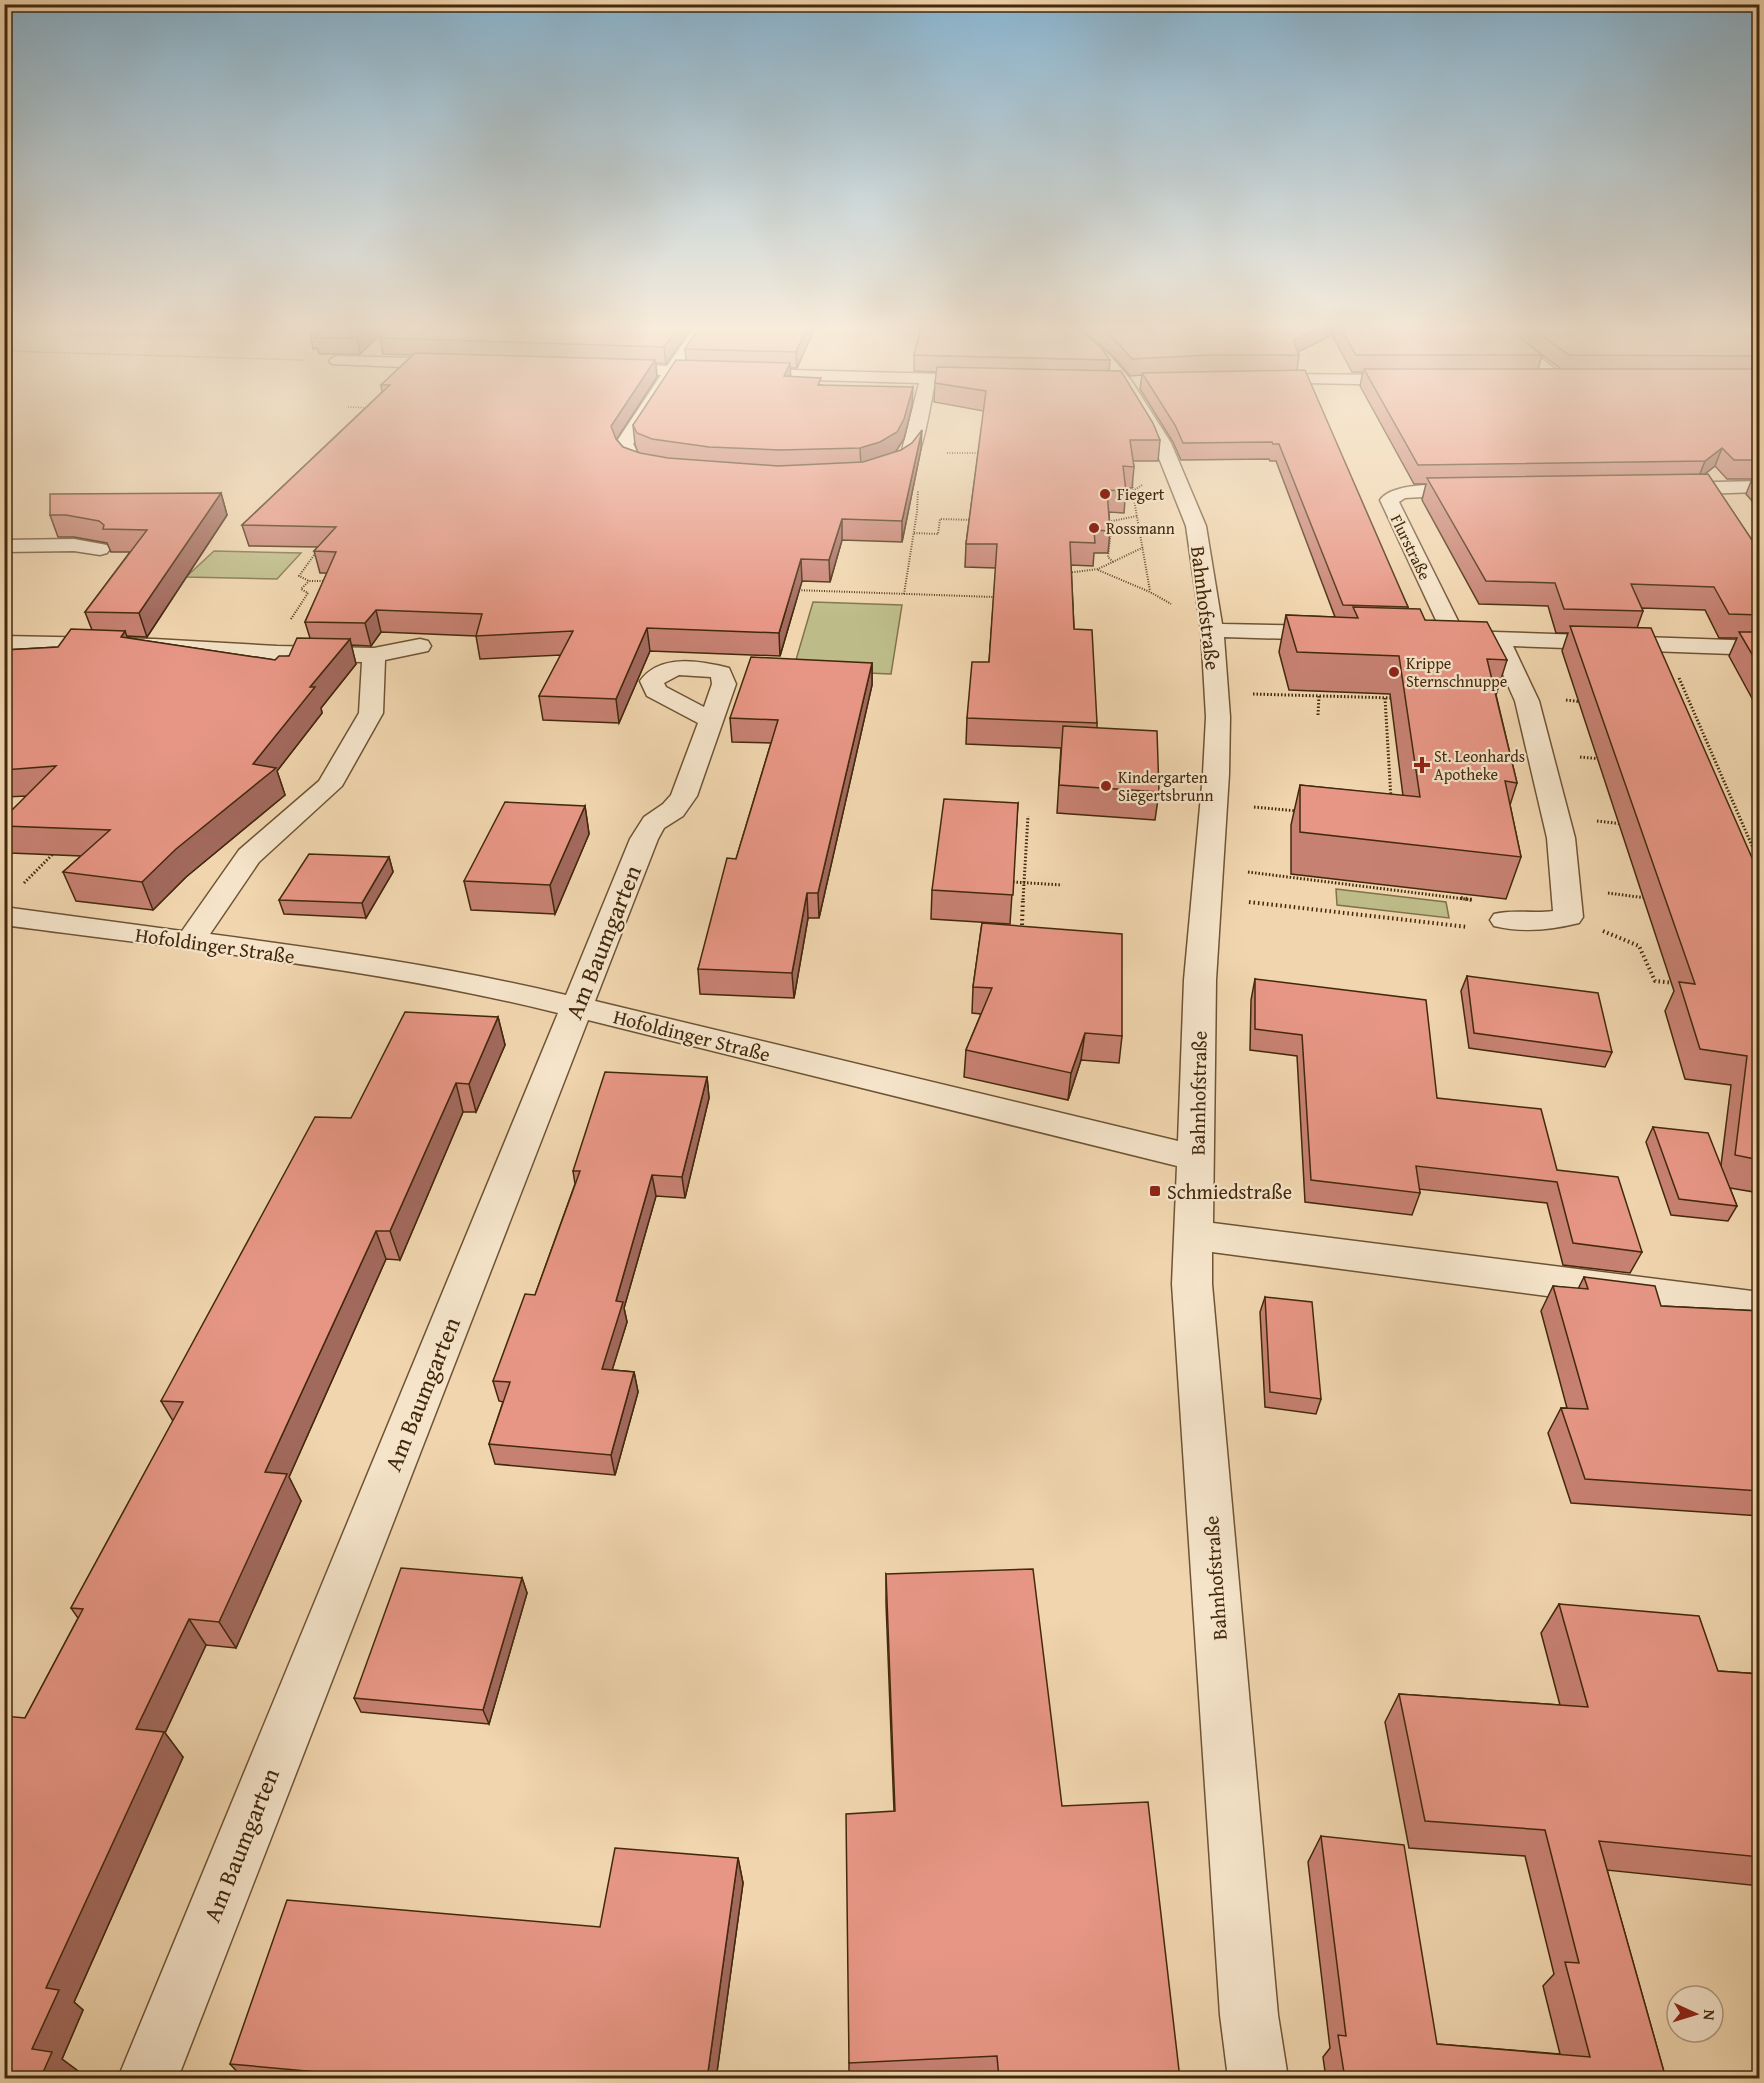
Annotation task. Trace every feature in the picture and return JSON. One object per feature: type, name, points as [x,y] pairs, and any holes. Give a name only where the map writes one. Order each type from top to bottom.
[{"type":"street","points":[[637,424],[624,444],[626,455],[634,461],[671,469]]},
{"type":"street","points":[[862,475],[890,466],[910,452],[917,424]]},
{"type":"street","name":"Bahnhofstraße","points":[[1151,424],[1168,458],[1196,526],[1212,630],[1218,717],[1214,802],[1200,980],[1192,1284],[1249,2015],[1258,2079]]},
{"type":"street","points":[[1656,489],[1760,486]]},
{"type":"street","name":"Flurstraße","points":[[1455,637],[1389,500],[1401,493],[1484,490]]},
{"type":"street","points":[[4,546],[74,545],[100,549]]},
{"type":"street","points":[[1212,630],[1350,634]]},
{"type":"street","points":[[1431,636],[1760,648]]},
{"type":"street","points":[[1498,639],[1525,696],[1540,753],[1561,838],[1568,917],[1539,922],[1505,920]]},
{"type":"street","points":[[4,643],[154,646],[277,653],[374,655],[420,646]]},
{"type":"street","points":[[190,941],[249,855],[329,786],[371,713],[374,655]]},
{"type":"street","name":"Am Baumgarten","points":[[148,2079],[644,839],[654,823],[672,810],[684,796],[711,720]]},
{"type":"street","name":"Hofoldinger Straße","points":[[4,916],[338,961],[474,984],[1196,1158]]},
{"type":"street","points":[[1194,1235],[1760,1308]]},
{"type":"path","points":[[910,452],[991,454]]},
{"type":"path","points":[[1150,592],[1128,457],[1168,458]]},
{"type":"path","points":[[904,594],[917,512],[918,479]]},
{"type":"path","points":[[1105,523],[1137,516]]},
{"type":"path","points":[[914,533],[938,534],[940,519],[974,520]]},
{"type":"path","points":[[1112,523],[1108,557],[1113,562]]},
{"type":"path","points":[[323,545],[299,576],[309,581],[331,581]]},
{"type":"path","points":[[1063,573],[1085,574],[1098,570],[1144,547]]},
{"type":"path","points":[[1098,570],[1150,592],[1175,607]]},
{"type":"path","points":[[790,590],[994,597],[995,589]]},
{"type":"path","points":[[1664,644],[1760,864]]},
{"type":"path","points":[[1218,717],[1246,719],[1246,694],[1396,698]]},
{"type":"path","points":[[1318,715],[1319,696]]},
{"type":"path","points":[[1525,696],[1583,702]]},
{"type":"path","points":[[1385,698],[1392,810]]},
{"type":"path","points":[[1684,712],[1694,713]]},
{"type":"path","points":[[1540,753],[1608,760]]},
{"type":"path","points":[[1709,771],[1720,772]]},
{"type":"path","points":[[1214,802],[1304,812]]},
{"type":"path","points":[[1022,925],[1028,816]]},
{"type":"path","points":[[1555,816],[1624,824]]},
{"type":"path","points":[[1737,837],[1748,838]]},
{"type":"path","points":[[21,886],[63,843]]},
{"type":"path","points":[[1013,882],[1062,885]]},
{"type":"path","points":[[1207,882],[1470,900]]},
{"type":"path","points":[[1207,882],[1500,930],[1505,920]]},
{"type":"path","points":[[1565,888],[1655,899]]},
{"type":"path","points":[[1568,917],[1639,946],[1655,981],[1678,984]]},
{"type":"shaded area","points":[[214,551],[301,553],[277,579],[186,577]]},
{"type":"shaded area","points":[[813,602],[902,605],[891,674],[793,670]]},
{"type":"shaded area","points":[[1336,889],[1446,902],[1449,918],[1337,905]]},
{"type":"building","points":[[349,424],[612,424],[616,439],[623,447],[640,453],[668,458],[778,466],[863,462],[901,450],[912,443],[922,430],[902,521],[842,519],[829,560],[801,559],[779,633],[647,628],[616,699],[539,696],[573,631],[476,636],[482,614],[376,610],[365,623],[305,622],[336,552],[314,551],[336,527],[242,525]]},
{"type":"building","points":[[901,424],[897,432],[880,442],[860,448],[780,450],[709,447],[652,439],[637,433],[633,425]]},
{"type":"building","points":[[982,424],[1153,424],[1160,440],[1130,440],[1134,467],[1123,466],[1126,491],[1107,490],[1110,531],[1094,530],[1095,543],[1070,542],[1074,629],[1092,630],[1097,723],[967,718],[972,662],[989,662],[997,544],[966,544]]},
{"type":"building","points":[[1329,424],[1408,607],[1343,605],[1279,444],[1272,442],[1183,443],[1175,425]]},
{"type":"building","points":[[1395,424],[1760,424],[1760,460],[1734,460],[1722,448],[1705,461],[1418,465]]},
{"type":"building","points":[[1708,474],[1760,552],[1760,615],[1729,614],[1714,587],[1631,584],[1643,611],[1564,609],[1555,583],[1486,581],[1427,478]]},
{"type":"building","points":[[221,493],[139,613],[85,612],[147,530],[103,529],[104,525],[99,521],[66,515],[50,515],[50,494]]},
{"type":"building","points":[[1353,607],[1420,609],[1425,620],[1487,622],[1507,660],[1487,659],[1517,783],[1505,781],[1521,857],[1300,832],[1300,785],[1420,797],[1399,656],[1297,652],[1286,615],[1358,618]]},
{"type":"building","points":[[1570,626],[1651,628],[1760,876],[1760,1160],[1735,1155],[1747,1056],[1700,1049],[1679,982],[1695,984]]},
{"type":"building","points":[[71,629],[125,631],[121,637],[275,660],[279,656],[289,656],[297,638],[350,639],[310,687],[315,687],[253,764],[276,768],[176,849],[142,882],[63,872],[110,830],[4,826],[4,818],[56,766],[4,770],[4,650],[58,647]]},
{"type":"building","points":[[1739,632],[1760,632],[1760,668]]},
{"type":"building","points":[[751,657],[872,663],[818,893],[807,893],[792,973],[698,969],[727,858],[736,859],[778,720],[730,718]]},
{"type":"building","points":[[1063,726],[1157,731],[1159,792],[1059,785]]},
{"type":"building","points":[[944,799],[1018,803],[1013,895],[932,890]]},
{"type":"building","points":[[505,802],[585,806],[550,885],[464,881]]},
{"type":"building","points":[[309,854],[389,857],[362,903],[279,900]]},
{"type":"building","points":[[982,923],[1122,934],[1122,1036],[1085,1033],[1071,1073],[966,1050],[992,988],[973,987]]},
{"type":"building","points":[[1467,976],[1598,993],[1612,1052],[1474,1033]]},
{"type":"building","points":[[1255,979],[1426,1000],[1437,1098],[1541,1109],[1557,1170],[1618,1177],[1642,1252],[1573,1243],[1557,1182],[1416,1166],[1420,1193],[1311,1180],[1302,1035],[1255,1029]]},
{"type":"building","points":[[405,1012],[498,1017],[469,1084],[456,1083],[390,1231],[376,1231],[265,1472],[287,1474],[219,1622],[189,1619],[136,1729],[164,1732],[46,1988],[59,1990],[32,2049],[52,2052],[40,2079],[4,2079],[4,1716],[25,1718],[83,1609],[71,1608],[183,1402],[161,1401],[315,1117],[351,1118]]},
{"type":"building","points":[[605,1072],[707,1077],[682,1177],[652,1175],[616,1301],[623,1302],[602,1369],[634,1372],[611,1455],[489,1444],[510,1382],[493,1381],[525,1294],[535,1295],[580,1171],[573,1171]]},
{"type":"building","points":[[1653,1127],[1708,1133],[1737,1206],[1679,1199]]},
{"type":"building","points":[[1584,1277],[1655,1286],[1661,1306],[1760,1311],[1760,1491],[1585,1479],[1561,1408],[1588,1409],[1553,1286],[1588,1289]]},
{"type":"building","points":[[1265,1297],[1312,1302],[1321,1399],[1270,1392]]},
{"type":"building","points":[[401,1568],[522,1578],[483,1710],[354,1698]]},
{"type":"building","points":[[1033,1569],[1062,1806],[1148,1802],[1180,2079],[999,2079],[997,2056],[849,2063],[846,1814],[895,1811],[886,1574]]},
{"type":"building","points":[[1559,1604],[1699,1616],[1718,1671],[1760,1674],[1760,1857],[1599,1841],[1666,2079],[1345,2079],[1338,2035],[1346,2036],[1321,1836],[1404,1845],[1437,2044],[1590,2057],[1565,1962],[1579,1963],[1545,1830],[1425,1821],[1399,1694],[1588,1707]]},
{"type":"building","points":[[615,1848],[738,1858],[707,2079],[395,2079],[230,2064],[287,1900],[600,1927]]},
{"type":"place","name":"Fiegert","points":[[1105,494]]},
{"type":"place","name":"Rossmann","points":[[1094,528]]},
{"type":"place","name":"Krippe Sternschnuppe","points":[[1394,672]]},
{"type":"place","name":"St. Leonhards Apotheke","points":[[1422,765]]},
{"type":"place","name":"Kindergarten Siegertsbrunn","points":[[1106,786]]},
{"type":"place","name":"Schmiedstraße","points":[[1155,1191]]}]
